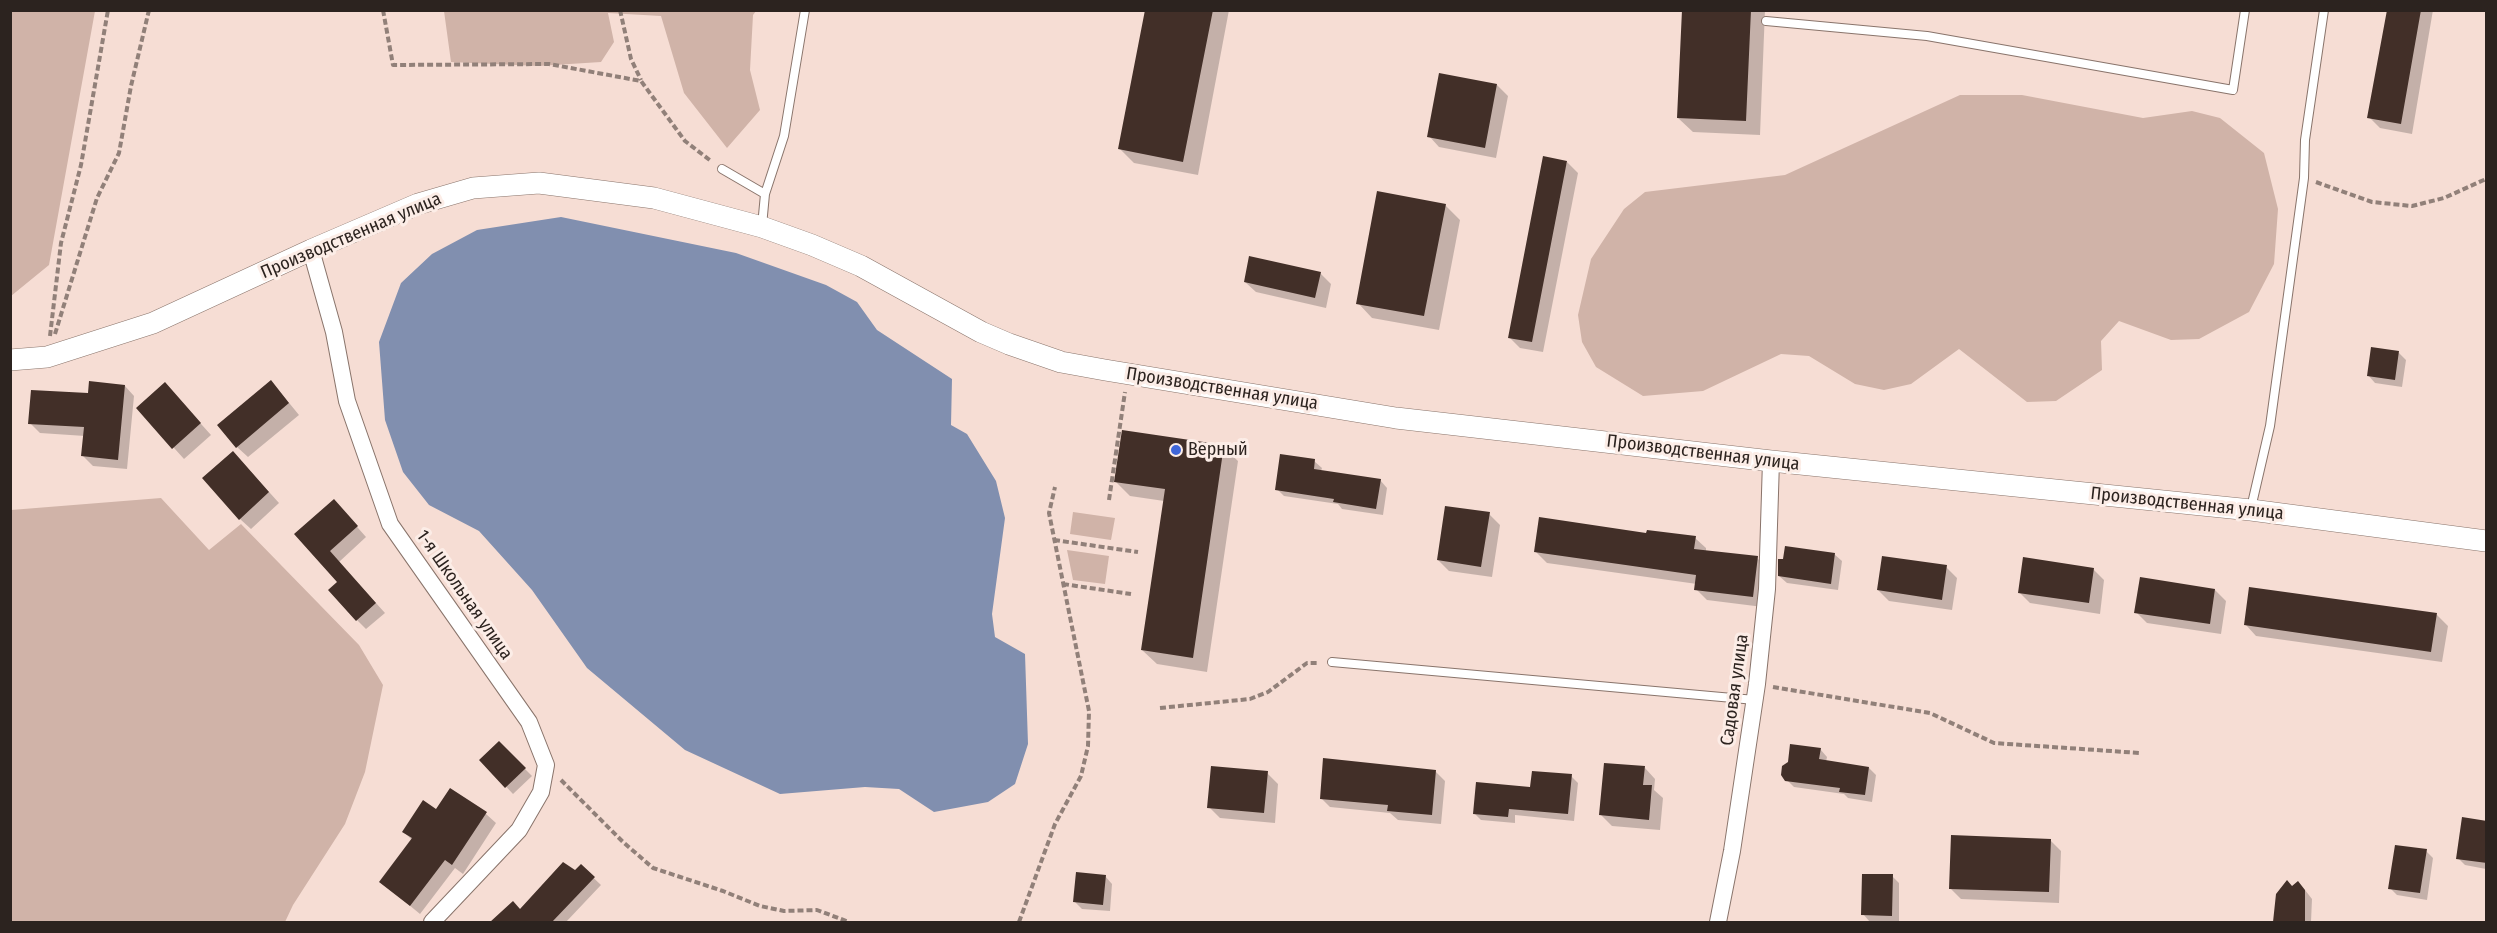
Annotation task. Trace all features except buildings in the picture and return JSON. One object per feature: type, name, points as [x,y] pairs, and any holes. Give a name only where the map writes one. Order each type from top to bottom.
[{"type":"street","name":"Производственная улица","points":[[14,360],[47,357],[153,323],[311,250],[418,204],[473,188],[539,183],[654,198],[762,227],[861,266],[981,332],[1061,362],[1396,417],[1771,461],[2251,510],[2487,541]]},
{"type":"street","name":"1-я Школьная улица","points":[[311,250],[334,332],[347,400],[390,524],[529,722],[546,765]]},
{"type":"street","name":"Садовая улица","points":[[1718,922],[1732,851],[1756,692],[1767,589],[1771,461]]},
{"type":"street","points":[[432,922],[519,830],[541,792],[546,765]]},
{"type":"lane","points":[[762,227],[765,194],[784,136],[805,10]]},
{"type":"lane","points":[[1766,21],[1927,36],[2233,90],[2245,10]]},
{"type":"lane","points":[[2251,510],[2270,426],[2304,178],[2305,140],[2324,10]]},
{"type":"lane","points":[[722,169],[765,194]]},
{"type":"lane","points":[[1332,662],[1756,692]]},
{"type":"path","points":[[47,357],[61,243],[81,165],[108,10]]},
{"type":"path","points":[[47,357],[97,198],[119,153],[131,86],[149,10]]},
{"type":"path","points":[[383,10],[393,65],[549,64],[641,81]]},
{"type":"path","points":[[620,10],[631,58],[641,81],[685,141],[722,169]]},
{"type":"path","points":[[2304,178],[2372,202],[2412,206],[2444,198],[2487,179]]},
{"type":"path","points":[[1108,500],[1127,374]]},
{"type":"path","points":[[1019,922],[1055,824],[1081,776],[1088,746],[1089,711],[1049,513],[1055,487]]},
{"type":"path","points":[[1054,540],[1138,552]]},
{"type":"path","points":[[1063,584],[1131,594]]},
{"type":"path","points":[[1160,708],[1251,699],[1269,692],[1307,663],[1332,662]]},
{"type":"path","points":[[1756,692],[1930,713],[1994,743],[2140,753]]},
{"type":"path","points":[[546,765],[622,842],[653,868],[760,906],[784,910],[817,910],[849,922]]},
{"type":"shaded area","points":[[11,10],[95,11],[49,265],[11,296]]},
{"type":"shaded area","points":[[444,11],[756,11],[753,15],[750,70],[760,110],[727,148],[684,93],[661,16],[608,13],[614,42],[601,62],[538,66],[451,62]]},
{"type":"shaded area","points":[[1960,95],[2022,95],[2143,118],[2192,111],[2220,118],[2264,153],[2278,209],[2274,264],[2249,312],[2199,339],[2171,340],[2119,321],[2101,341],[2102,370],[2056,401],[2027,402],[1959,349],[1911,384],[1884,390],[1855,384],[1809,356],[1781,354],[1703,391],[1643,396],[1596,367],[1582,342],[1578,315],[1591,259],[1624,209],[1645,192],[1785,175]]},
{"type":"shaded area","points":[[161,498],[209,550],[241,524],[359,645],[383,685],[365,772],[345,824],[293,905],[285,922],[11,922],[11,510]]},
{"type":"shaded area","points":[[1073,512],[1115,518],[1111,540],[1070,534]]},
{"type":"shaded area","points":[[1067,550],[1109,556],[1105,584],[1073,580]]},
{"type":"water","points":[[561,217],[736,253],[826,285],[857,302],[877,330],[952,379],[951,425],[967,434],[996,481],[1005,518],[992,614],[995,637],[1025,654],[1028,744],[1015,784],[988,802],[934,812],[899,789],[865,787],[780,794],[685,750],[587,668],[532,590],[479,531],[429,505],[403,472],[385,420],[379,342],[401,283],[432,254],[477,230]]},
{"type":"place","name":"Верный","points":[[1176,450]]}]
